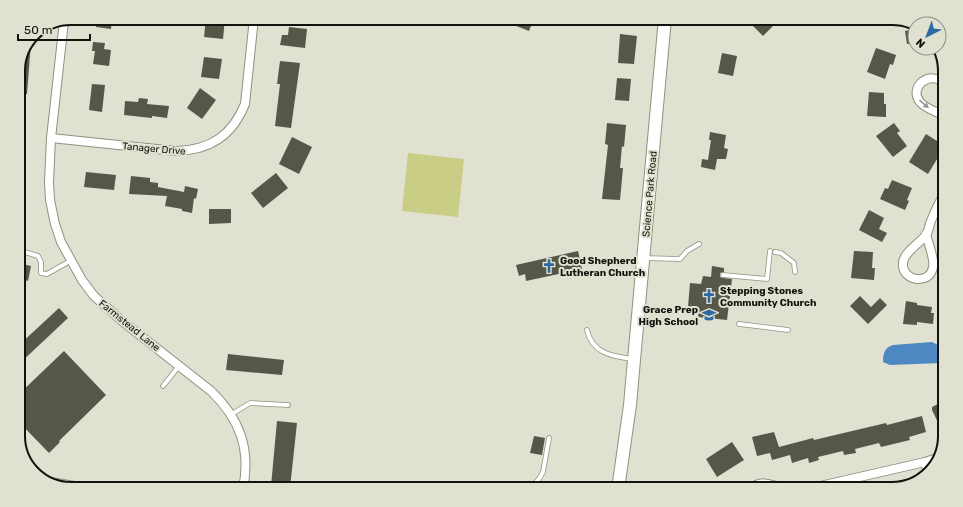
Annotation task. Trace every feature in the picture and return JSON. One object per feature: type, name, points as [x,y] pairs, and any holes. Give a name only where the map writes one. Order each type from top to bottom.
[{"type":"main road","name":"Science Park Road","points":[[619,482],[630,405],[664,25]]},
{"type":"street","name":"Farmstead Lane","points":[[64,25],[51,138],[48,182],[55,224],[61,242],[70,261],[90,291],[108,309],[212,391],[232,414],[245,445],[247,461],[245,482]]},
{"type":"street","name":"Tanager Drive","points":[[51,138],[176,151],[189,151],[214,143],[233,125],[245,104],[253,25]]},
{"type":"street","points":[[938,79],[934,77],[928,78],[921,83],[917,91],[917,96],[923,105],[938,112]]},
{"type":"street","points":[[926,234],[934,263],[933,269],[927,277],[922,280],[917,280],[911,278],[906,273],[902,262],[926,234],[938,205]]},
{"type":"street","points":[[838,482],[931,460]]},
{"type":"street","points":[[925,462],[926,467]]},
{"type":"lane","points":[[644,258],[680,260],[687,251],[699,244]]},
{"type":"lane","points":[[723,275],[767,279],[770,251]]},
{"type":"lane","points":[[25,252],[38,256],[41,262],[41,273],[47,274],[70,261]]},
{"type":"lane","points":[[775,252],[781,253],[794,263],[795,272]]},
{"type":"lane","points":[[739,324],[788,330]]},
{"type":"lane","points":[[587,330],[592,344],[602,352],[634,360]]},
{"type":"lane","points":[[163,386],[179,365]]},
{"type":"lane","points":[[232,414],[250,403],[288,405]]},
{"type":"lane","points":[[536,482],[543,472],[549,438]]},
{"type":"green space","points":[[408,153],[464,159],[458,217],[402,211]]},
{"type":"water","points":[[932,342],[938,345],[938,363],[890,365],[883,362],[885,352],[893,345]]},
{"type":"building","points":[[96,25],[111,25],[111,29],[96,27]]},
{"type":"building","points":[[205,25],[224,25],[223,39],[204,37]]},
{"type":"building","points":[[514,25],[531,25],[529,31]]},
{"type":"building","points":[[752,25],[774,25],[763,36]]},
{"type":"building","points":[[289,27],[307,29],[305,48],[280,45],[282,35],[288,35]]},
{"type":"building","points":[[905,31],[907,31],[907,44]]},
{"type":"building","points":[[620,34],[637,36],[634,64],[618,63]]},
{"type":"building","points":[[93,42],[105,43],[104,49],[111,50],[109,66],[93,64],[95,51],[92,51]]},
{"type":"building","points":[[876,48],[896,55],[893,65],[890,64],[885,79],[867,72]]},
{"type":"building","points":[[30,49],[27,94],[25,94],[25,68]]},
{"type":"building","points":[[722,53],[737,56],[733,76],[718,73]]},
{"type":"building","points":[[204,57],[222,59],[219,79],[201,77]]},
{"type":"building","points":[[280,61],[300,63],[291,128],[275,126],[280,84],[277,84]]},
{"type":"building","points":[[617,78],[631,79],[629,101],[615,100]]},
{"type":"building","points":[[92,84],[105,85],[102,112],[89,110]]},
{"type":"building","points":[[200,88],[216,100],[202,119],[187,108]]},
{"type":"building","points":[[869,92],[884,93],[886,117],[867,116]]},
{"type":"building","points":[[139,98],[148,99],[147,104],[169,106],[167,118],[124,115],[125,101],[138,102]]},
{"type":"building","points":[[607,123],[626,125],[620,168],[623,168],[620,200],[602,199],[608,145],[605,144]]},
{"type":"building","points":[[894,123],[900,131],[897,133],[907,146],[893,157],[876,136]]},
{"type":"building","points":[[710,132],[726,135],[724,148],[728,149],[726,159],[717,159],[715,170],[701,167],[702,159],[708,160],[711,140],[709,140]]},
{"type":"building","points":[[926,134],[938,142],[938,158],[928,174],[909,162]]},
{"type":"building","points":[[292,137],[312,147],[299,174],[279,164]]},
{"type":"building","points":[[86,172],[116,175],[114,190],[84,187]]},
{"type":"building","points":[[276,173],[288,188],[263,208],[251,193]]},
{"type":"building","points":[[131,176],[150,178],[150,182],[158,183],[158,187],[184,192],[185,186],[198,189],[196,199],[194,198],[192,213],[182,211],[182,209],[165,206],[167,196],[129,194]]},
{"type":"building","points":[[892,180],[912,188],[905,210],[880,199],[885,188],[888,189]]},
{"type":"building","points":[[209,209],[231,209],[231,223],[209,224]]},
{"type":"building","points":[[869,210],[884,218],[879,229],[887,233],[882,242],[859,230]]},
{"type":"building","name":"Good Shepherd Lutheran Church","points":[[578,251],[582,269],[526,281],[525,274],[519,276],[516,265]]},
{"type":"building","points":[[854,251],[873,252],[872,268],[875,268],[874,280],[851,278]]},
{"type":"building","points":[[25,265],[31,266],[28,281],[25,280]]},
{"type":"building","name":"Stepping Stones Community Church","points":[[712,266],[724,268],[724,272],[720,273],[720,277],[732,279],[727,320],[698,317],[699,308],[688,307],[690,283],[701,284],[703,276],[711,277]]},
{"type":"building","points":[[860,296],[871,307],[880,298],[887,305],[868,324],[850,306]]},
{"type":"building","points":[[906,301],[917,303],[917,305],[932,307],[931,313],[934,313],[933,324],[917,322],[917,325],[903,324]]},
{"type":"building","points":[[59,308],[68,318],[25,358],[25,340]]},
{"type":"building","points":[[64,351],[106,395],[59,441],[60,442],[49,453],[25,428],[25,388]]},
{"type":"building","points":[[228,354],[284,360],[282,375],[226,370]]},
{"type":"building","points":[[938,404],[938,422],[932,410],[932,407]]},
{"type":"building","points":[[922,416],[926,432],[909,437],[910,440],[881,447],[879,443],[855,449],[856,453],[844,455],[843,451],[818,457],[819,460],[809,463],[808,458],[792,463],[790,455],[772,460],[770,453],[757,456],[752,437],[774,432],[779,447],[813,438],[814,440]]},
{"type":"building","points":[[277,421],[297,423],[291,482],[271,482]]},
{"type":"building","points":[[534,436],[545,438],[542,455],[530,453]]},
{"type":"building","points":[[732,442],[744,460],[717,477],[706,459]]},
{"type":"place","name":"Good Shepherd Lutheran Church","points":[[549,266]]},
{"type":"place","name":"Stepping Stones Community Church","points":[[709,296]]},
{"type":"place","name":"Grace Prep High School","points":[[709,315]]}]
